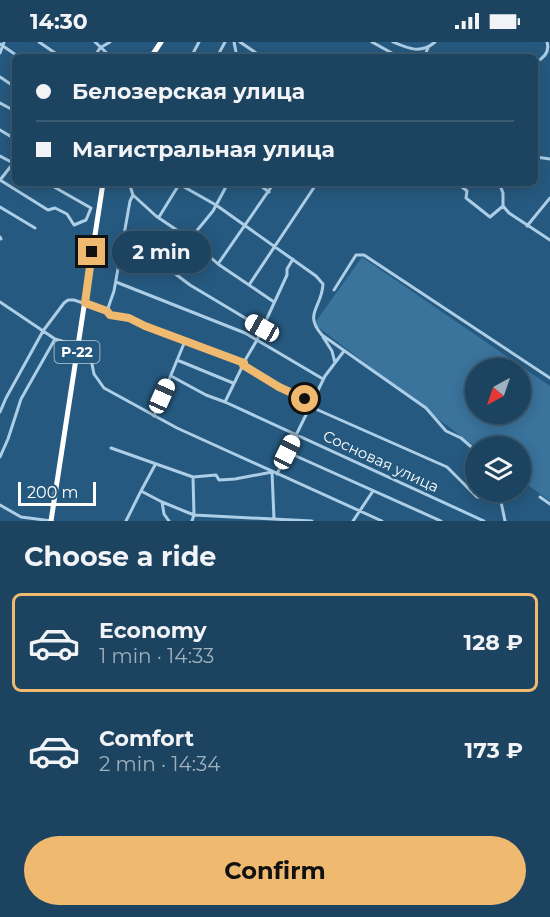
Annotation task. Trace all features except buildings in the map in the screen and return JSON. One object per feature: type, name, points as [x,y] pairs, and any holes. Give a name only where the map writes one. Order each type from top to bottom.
[{"type":"highway","name":"Р-22","points":[[52,521],[104,186]]},
{"type":"street","points":[[39,42],[57,54]]},
{"type":"street","points":[[95,42],[107,54]]},
{"type":"street","points":[[96,54],[100,48],[110,42]]},
{"type":"street","points":[[240,42],[258,54]]},
{"type":"street","points":[[372,42],[394,54]]},
{"type":"street","points":[[393,42],[412,50],[428,48]]},
{"type":"street","points":[[425,54],[435,42]]},
{"type":"street","points":[[546,55],[549,47],[547,42]]},
{"type":"street","points":[[0,53],[2,44],[15,54]]},
{"type":"street","points":[[538,61],[550,52]]},
{"type":"street","points":[[12,165],[0,180],[48,210],[55,208],[67,214],[74,225],[86,220],[91,208],[52,186]]},
{"type":"street","points":[[130,186],[133,195],[159,217],[190,239],[218,264],[274,302]]},
{"type":"street","points":[[159,217],[178,186]]},
{"type":"street","points":[[183,186],[216,205],[293,259],[323,284],[313,319],[332,351],[335,363]]},
{"type":"street","points":[[190,239],[216,205],[226,186]]},
{"type":"street","points":[[260,186],[269,192]]},
{"type":"street","points":[[218,264],[272,186]]},
{"type":"street","points":[[249,285],[315,186]]},
{"type":"street","points":[[461,186],[467,191],[465,198],[488,217],[494,216],[503,206]]},
{"type":"street","points":[[500,186],[503,193],[503,206],[509,213],[550,240]]},
{"type":"street","points":[[107,311],[116,282],[129,201],[133,195]]},
{"type":"street","points":[[527,226],[550,198]]},
{"type":"street","points":[[0,207],[35,228]]},
{"type":"street","points":[[125,236],[190,285],[262,328]]},
{"type":"street","points":[[334,290],[356,255],[364,255],[550,378]]},
{"type":"street","points":[[225,402],[257,340],[293,259]]},
{"type":"street","points":[[116,282],[245,333],[323,379]]},
{"type":"street","points":[[0,412],[43,331],[68,300],[85,303],[107,311],[110,315],[129,318],[243,364],[279,387],[305,399],[310,405],[447,467],[465,485]]},
{"type":"street","points":[[0,302],[55,339],[79,343],[90,354],[94,374],[104,388],[154,416],[382,521]]},
{"type":"street","points":[[322,335],[426,408],[446,431],[465,441]]},
{"type":"street","points":[[0,457],[21,399],[55,339]]},
{"type":"street","points":[[154,416],[185,341]]},
{"type":"street","points":[[277,474],[323,379],[344,351]]},
{"type":"street","points":[[177,360],[233,383]]},
{"type":"street","name":"Сосновая улица","points":[[171,376],[206,395],[484,521]]},
{"type":"street","points":[[111,448],[193,477],[216,475],[219,480],[235,479],[272,472]]},
{"type":"street","points":[[287,452],[441,521]]},
{"type":"street","points":[[126,521],[155,465]]},
{"type":"street","points":[[272,472],[276,520]]},
{"type":"street","points":[[192,521],[194,515],[193,477]]},
{"type":"street","points":[[141,491],[194,515],[312,521]]},
{"type":"street","points":[[353,521],[373,491]]},
{"type":"street","points":[[540,497],[550,504]]},
{"type":"street","points":[[162,502],[164,514],[169,521]]},
{"type":"street","points":[[501,502],[505,521]]},
{"type":"street","points":[[0,505],[19,516],[52,521]]},
{"type":"street","points":[[17,521],[19,516]]},
{"type":"shaded area","points":[[362,257],[509,358],[465,358],[465,424],[531,424],[531,373],[550,386],[550,501],[531,487],[531,436],[465,436],[465,439],[314,324]]},
{"type":"route","points":[[92,252],[85,303],[107,311],[110,315],[129,318],[244,363],[243,365],[251,371],[305,399]]}]
